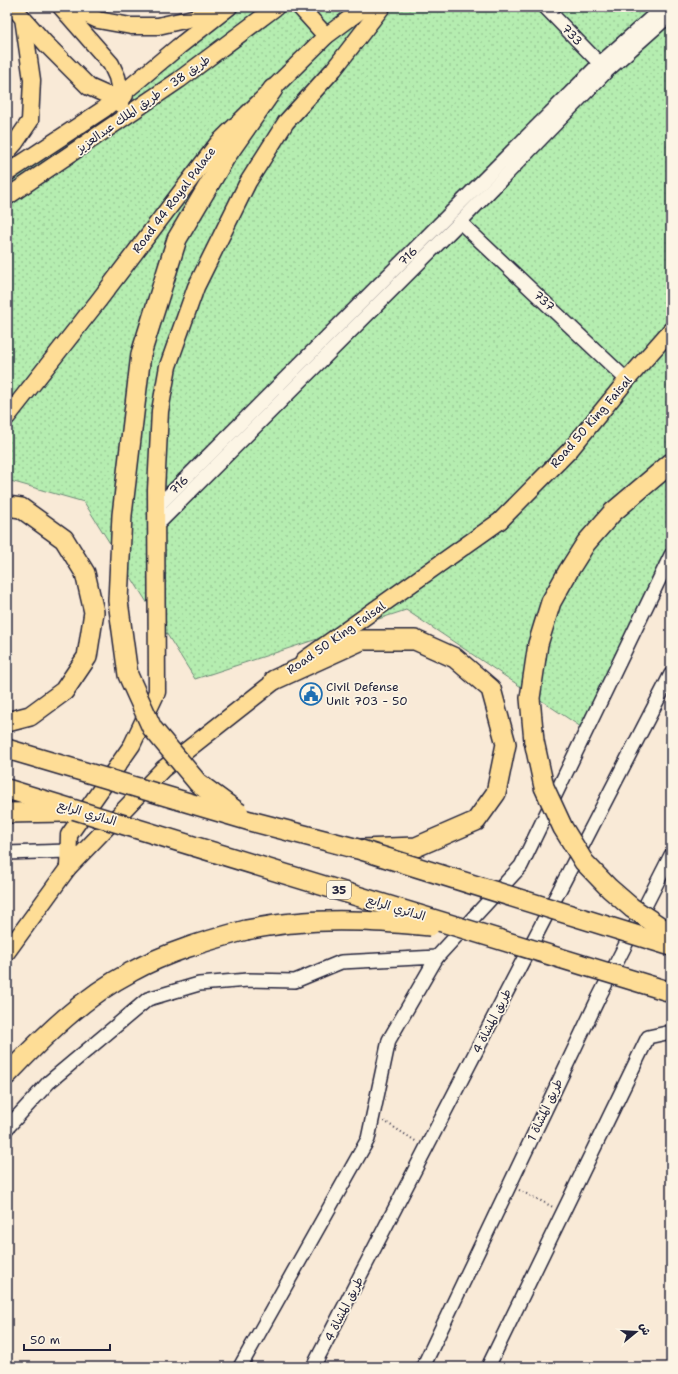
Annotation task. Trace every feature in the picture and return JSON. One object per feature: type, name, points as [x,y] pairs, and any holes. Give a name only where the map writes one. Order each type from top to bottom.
[{"type":"highway","points":[[250,821],[198,783],[152,728],[128,674],[118,601],[122,515],[141,354],[177,239],[226,156],[273,90]]},
{"type":"highway","points":[[671,463],[613,512],[586,543],[569,570],[551,602],[538,644],[530,698],[534,741],[544,788],[563,828],[584,862],[609,888],[632,908],[671,934]]},
{"type":"highway","points":[[7,506],[21,508],[64,539],[85,573],[94,612],[87,657],[64,691],[30,716],[7,722]]},
{"type":"highway","points":[[274,680],[362,640],[415,640],[455,658],[491,689],[506,744],[496,793],[476,821],[416,847],[358,849]]},
{"type":"highway","points":[[7,750],[250,821],[358,849],[671,946]]},
{"type":"highway","name":"الدائري الرابع","points":[[7,788],[671,992]]},
{"type":"highway","points":[[7,812],[85,812]]},
{"type":"highway","points":[[7,1075],[43,1038],[89,998],[131,972],[174,952],[202,942],[246,930],[295,923],[343,921],[378,922],[469,930]]},
{"type":"main road","points":[[61,7],[111,64],[117,77],[121,95],[119,109],[116,117],[106,129]]},
{"type":"main road","points":[[70,7],[98,20],[131,26],[158,26],[227,9]]},
{"type":"main road","name":"طريق 38 - طريق الملك عبدالعزيز","points":[[7,197],[179,80],[276,7]]},
{"type":"main road","points":[[300,7],[326,36]]},
{"type":"main road","name":"Road 44 Royal Palace","points":[[7,417],[99,300],[218,142],[253,106],[273,90],[326,36],[365,7]]},
{"type":"main road","points":[[68,868],[69,835],[132,745],[157,692],[156,490],[160,411],[168,366],[196,287],[248,182],[286,122],[334,69],[382,7]]},
{"type":"main road","name":"طريق 38 - طريق الملك عبدالعزيز","points":[[7,172],[104,109],[227,9]]},
{"type":"main road","points":[[18,12],[46,44],[89,87],[107,95],[139,97],[155,96]]},
{"type":"main road","points":[[7,152],[30,121],[32,80],[27,41],[18,12]]},
{"type":"main road","name":"Road 50 King Faisal","points":[[7,952],[68,868],[164,769],[274,680],[500,521],[570,450],[627,380],[671,330]]},
{"type":"street","name":"733","points":[[545,7],[603,67]]},
{"type":"street","name":"716","points":[[156,508],[663,7]]},
{"type":"street","points":[[156,526],[460,222],[603,67],[671,14]]},
{"type":"street","name":"737","points":[[460,222],[627,380]]},
{"type":"street","points":[[240,1367],[368,1139],[389,1040],[437,957],[521,866],[671,555]]},
{"type":"street","name":"طريق المشاة 4","points":[[313,1367],[671,674]]},
{"type":"street","points":[[7,853],[68,851]]},
{"type":"street","name":"طريق المشاة 1","points":[[423,1367],[598,999],[671,855]]},
{"type":"street","points":[[7,1128],[49,1082],[148,999],[199,984],[248,980],[295,981],[340,962],[437,957]]},
{"type":"street","points":[[488,1367],[648,1037],[671,1032]]},
{"type":"path","points":[[373,1114],[427,1148]]},
{"type":"path","points":[[509,1185],[563,1212]]},
{"type":"green space","points":[[211,7],[671,7],[671,558],[581,727],[406,610],[195,679],[84,502],[7,480],[7,186]]},
{"type":"place","name":"Civil Defense Unit 703 - 50","points":[[311,694]]}]
